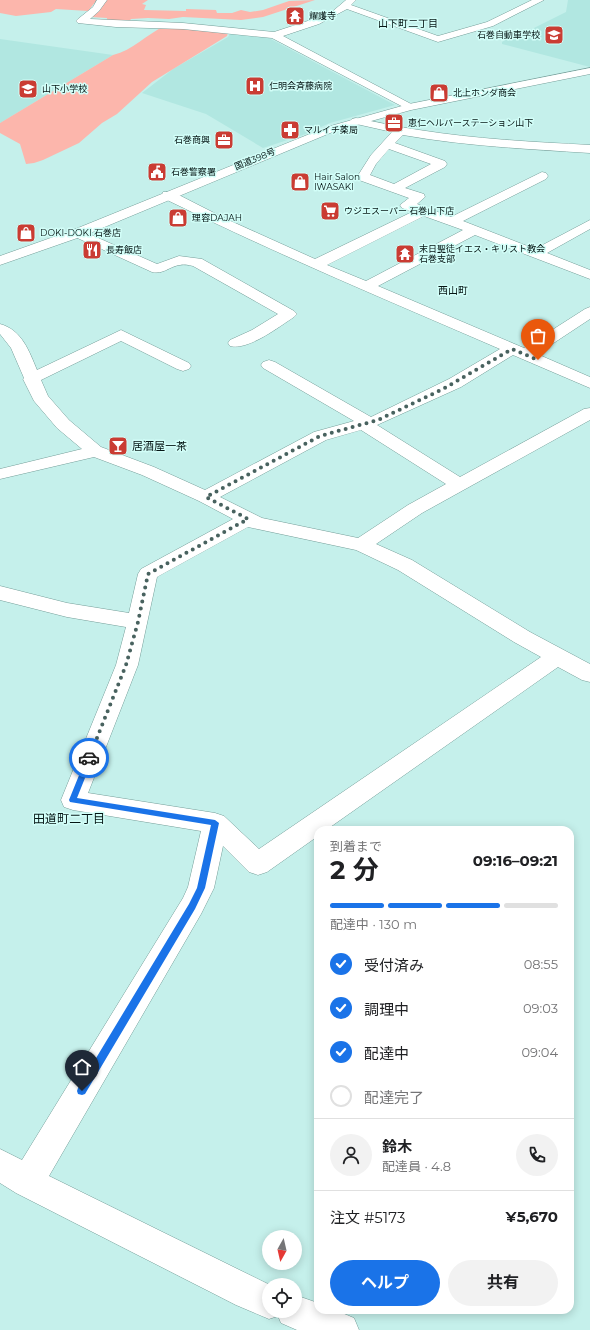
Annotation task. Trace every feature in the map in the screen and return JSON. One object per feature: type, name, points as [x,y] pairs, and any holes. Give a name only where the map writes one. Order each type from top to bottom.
[{"type":"main road","points":[[102,0],[96,9],[81,21],[116,24],[183,26],[274,35],[409,107]]},
{"type":"main road","points":[[274,35],[320,20],[348,3],[438,39],[490,24],[539,0]]},
{"type":"main road","name":"国道398号","points":[[0,261],[78,233],[331,129],[409,107],[590,70]]},
{"type":"main road","points":[[356,121],[448,138],[518,145],[590,149]]},
{"type":"main road","points":[[402,130],[387,144],[368,167],[363,177],[419,197],[407,205],[590,275]]},
{"type":"main road","points":[[387,144],[441,164],[394,188]]},
{"type":"main road","points":[[452,222],[542,176]]},
{"type":"main road","points":[[168,195],[315,265],[368,286],[590,383]]},
{"type":"main road","points":[[315,265],[424,211]]},
{"type":"main road","points":[[535,254],[590,224]]},
{"type":"main road","points":[[368,286],[474,230]]},
{"type":"main road","points":[[78,233],[157,269],[179,260],[197,262],[289,314],[258,333],[236,343]]},
{"type":"main road","points":[[206,497],[320,436],[378,420],[519,352],[590,312]]},
{"type":"main road","points":[[0,329],[6,331],[19,347],[31,379],[40,397],[63,424],[95,451],[148,471],[206,497],[256,523],[361,545],[405,565],[522,637],[590,674]]},
{"type":"main road","points":[[31,379],[121,335],[183,366]]},
{"type":"main road","points":[[269,365],[366,424],[459,484]]},
{"type":"main road","points":[[361,545],[415,509],[590,413]]},
{"type":"main road","points":[[0,474],[95,451]]},
{"type":"main road","points":[[248,519],[148,574],[138,622],[126,665],[72,800],[215,823],[258,864],[558,656]]},
{"type":"main road","points":[[0,593],[67,610],[138,622]]},
{"type":"main road","points":[[27,1182],[192,906],[201,888],[215,823]]},
{"type":"main road","points":[[0,1165],[27,1182],[262,1299]]},
{"type":"main road","points":[[302,1314],[342,1330]]},
{"type":"shaded area","points":[[0,0],[97,0],[88,11],[56,9],[51,12],[16,16],[0,13]]},
{"type":"shaded area","points":[[105,0],[148,0],[142,4],[146,5],[144,10],[216,10],[217,13],[232,13],[241,10],[250,12],[263,10],[289,1],[315,0],[263,17],[241,20],[183,17],[169,19],[131,19],[128,23],[107,20],[107,18],[91,17]]},
{"type":"shaded area","name":"石巻自動車学校","points":[[568,0],[590,0],[590,67],[502,44],[505,40],[532,29],[566,12]]},
{"type":"shaded area","points":[[164,26],[228,33],[227,36],[152,82],[117,114],[102,123],[79,143],[43,160],[26,164],[20,144],[0,133],[0,123],[113,55],[127,50]]},
{"type":"shaded area","name":"仁明会斉藤病院","points":[[231,32],[267,37],[395,105],[330,123],[303,135],[263,148],[206,114],[142,93],[173,69],[228,37]]},
{"type":"shaded area","name":"山下小学校","points":[[0,39],[113,55],[0,123]]},
{"type":"way so far","points":[[89,758],[126,665],[138,622],[148,574],[248,519],[206,497],[320,436],[378,420],[443,389],[512,349],[538,360]]},
{"type":"place","name":"耀護寺","points":[[295,16]]},
{"type":"place","name":"石巻自動車学校","points":[[554,35]]},
{"type":"place","name":"仁明会斉藤病院","points":[[255,86]]},
{"type":"place","name":"山下小学校","points":[[28,89]]},
{"type":"place","name":"北上ホンダ商会","points":[[439,93]]},
{"type":"place","name":"恵仁ヘルパーステーション山下","points":[[394,123]]},
{"type":"place","name":"マルイチ薬局","points":[[290,130]]},
{"type":"place","name":"石巻商興","points":[[224,140]]},
{"type":"place","name":"石巻警察署","points":[[157,172]]},
{"type":"place","name":"Hair Salon IWASAKI","points":[[300,182]]},
{"type":"place","name":"ウジエスーパー 石巻山下店","points":[[330,211]]},
{"type":"place","name":"理容DAJAH","points":[[178,218]]},
{"type":"place","name":"DOKI-DOKI 石巻店","points":[[26,233]]},
{"type":"place","name":"長寿飯店","points":[[92,250]]},
{"type":"place","name":"末日聖徒イエス・キリスト教会 石巻支部","points":[[405,254]]},
{"type":"place","name":"居酒屋一茶","points":[[118,446]]},
{"type":"district","name":"山下町二丁目","points":[[408,23]]},
{"type":"district","name":"西山町","points":[[453,290]]},
{"type":"district","name":"田道町二丁目","points":[[69,819]]},
{"type":"route","points":[[82,1091],[192,906],[201,888],[215,823],[72,800],[89,758]]}]
